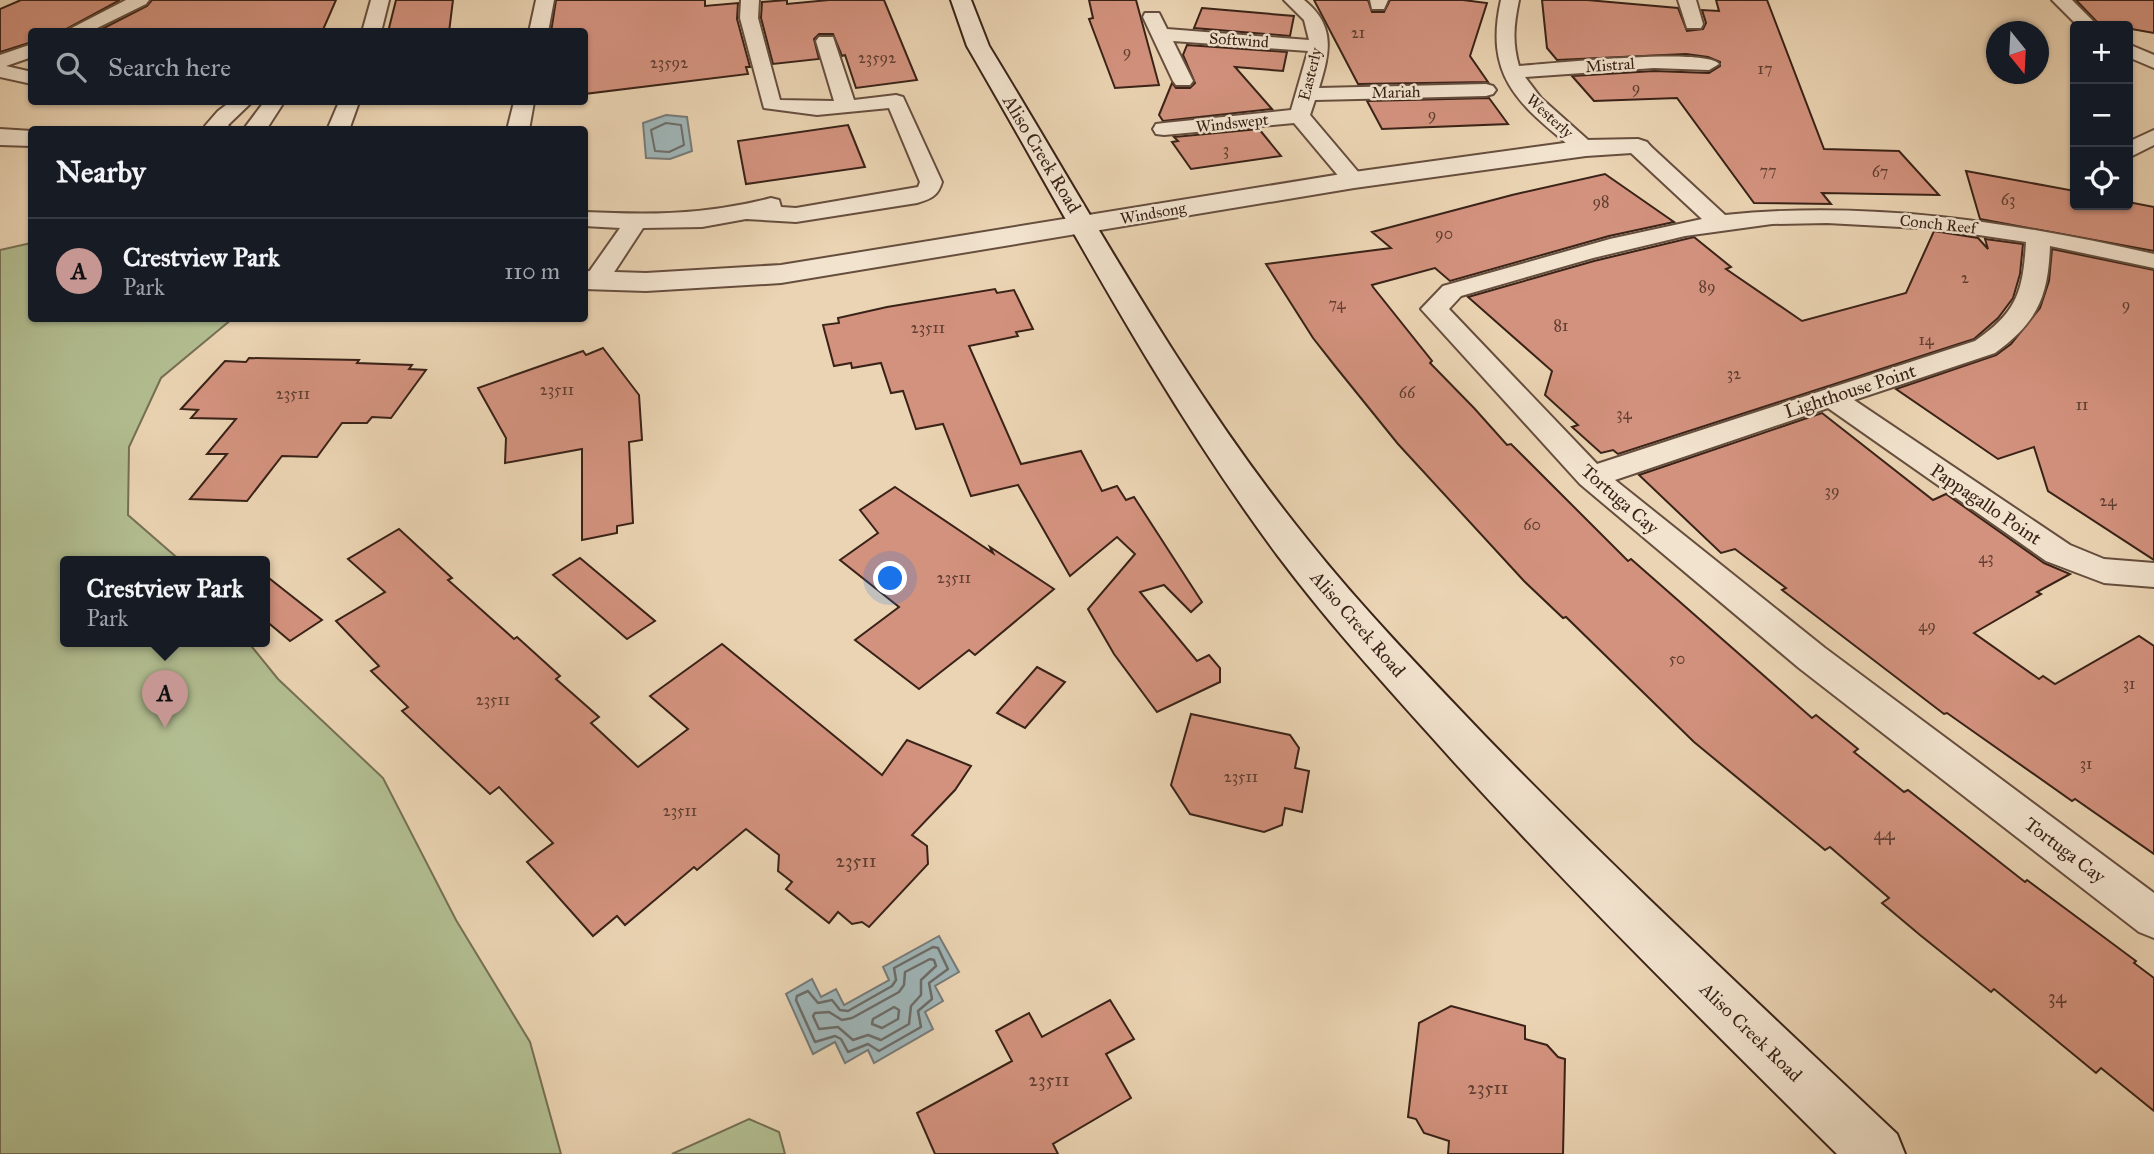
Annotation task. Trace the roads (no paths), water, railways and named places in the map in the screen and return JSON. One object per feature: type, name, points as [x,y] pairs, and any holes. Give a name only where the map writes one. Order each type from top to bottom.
[{"type":"main road","name":"Aliso Creek Road","points":[[961,0],[978,46],[1169,368],[1291,545],[1366,636],[1520,804],[1641,926],[1877,1154]]},
{"type":"main road","points":[[0,137],[28,139]]},
{"type":"main road","name":"Windsong","points":[[590,281],[646,282],[781,274],[1354,180],[1586,148],[1638,147]]},
{"type":"street","points":[[81,28],[140,0]]},
{"type":"street","points":[[372,28],[380,0]]},
{"type":"street","points":[[539,28],[545,0]]},
{"type":"street","points":[[588,220],[683,222],[750,213],[796,215],[901,199],[928,191],[931,182],[896,101],[786,108],[771,104],[749,18],[750,0]]},
{"type":"street","name":"Easterly","points":[[1293,0],[1314,19],[1319,30],[1319,46],[1303,105],[1354,180]]},
{"type":"street","points":[[1687,0],[1694,24]]},
{"type":"street","points":[[2061,0],[2084,21]]},
{"type":"street","name":"Westerly","points":[[1505,1],[1505,42],[1512,72],[1525,96],[1586,148]]},
{"type":"street","points":[[1150,8],[1183,81]]},
{"type":"street","name":"Softwind","points":[[1160,34],[1319,46]]},
{"type":"street","points":[[826,41],[846,106]]},
{"type":"street","points":[[1701,43],[1709,64],[1712,88]]},
{"type":"street","points":[[0,62],[28,52]]},
{"type":"street","points":[[2133,52],[2154,62]]},
{"type":"street","name":"Mistral","points":[[1512,72],[1654,62],[1709,64]]},
{"type":"street","points":[[0,71],[28,77]]},
{"type":"street","name":"Mariah","points":[[1303,105],[1486,90]]},
{"type":"street","points":[[216,126],[238,105]]},
{"type":"street","points":[[258,126],[272,105]]},
{"type":"street","points":[[340,126],[348,105]]},
{"type":"street","points":[[519,126],[523,105]]},
{"type":"street","name":"Windswept","points":[[1164,130],[1303,105]]},
{"type":"street","points":[[2154,136],[2128,151],[2154,156]]},
{"type":"street","points":[[1638,147],[1720,223]]},
{"type":"street","name":"Conch Reef","points":[[1720,223],[1783,217],[1857,217],[1965,226],[2038,237],[2154,261]]},
{"type":"street","points":[[590,281],[636,221]]},
{"type":"street","name":"Tortuga Cay","points":[[1720,223],[1661,234],[1452,291],[1434,309],[1591,477],[1812,658],[2154,918]]},
{"type":"street","name":"Lighthouse Point","points":[[1591,477],[1985,346],[2005,334],[2029,304],[2036,284],[2038,237]]},
{"type":"street","name":"Pappagallo Point","points":[[1831,397],[2058,553],[2091,569],[2125,576],[2154,575]]},
{"type":"water","points":[[666,115],[687,117],[692,151],[670,159],[646,158],[643,123]]},
{"type":"water","points":[[939,936],[959,972],[935,986],[943,1001],[925,1012],[933,1029],[874,1063],[868,1050],[845,1063],[835,1042],[813,1054],[786,994],[812,979],[821,997],[836,989],[844,1005],[889,980],[883,967]]},
{"type":"place","name":"Crestview Park","points":[[165,728]]}]
